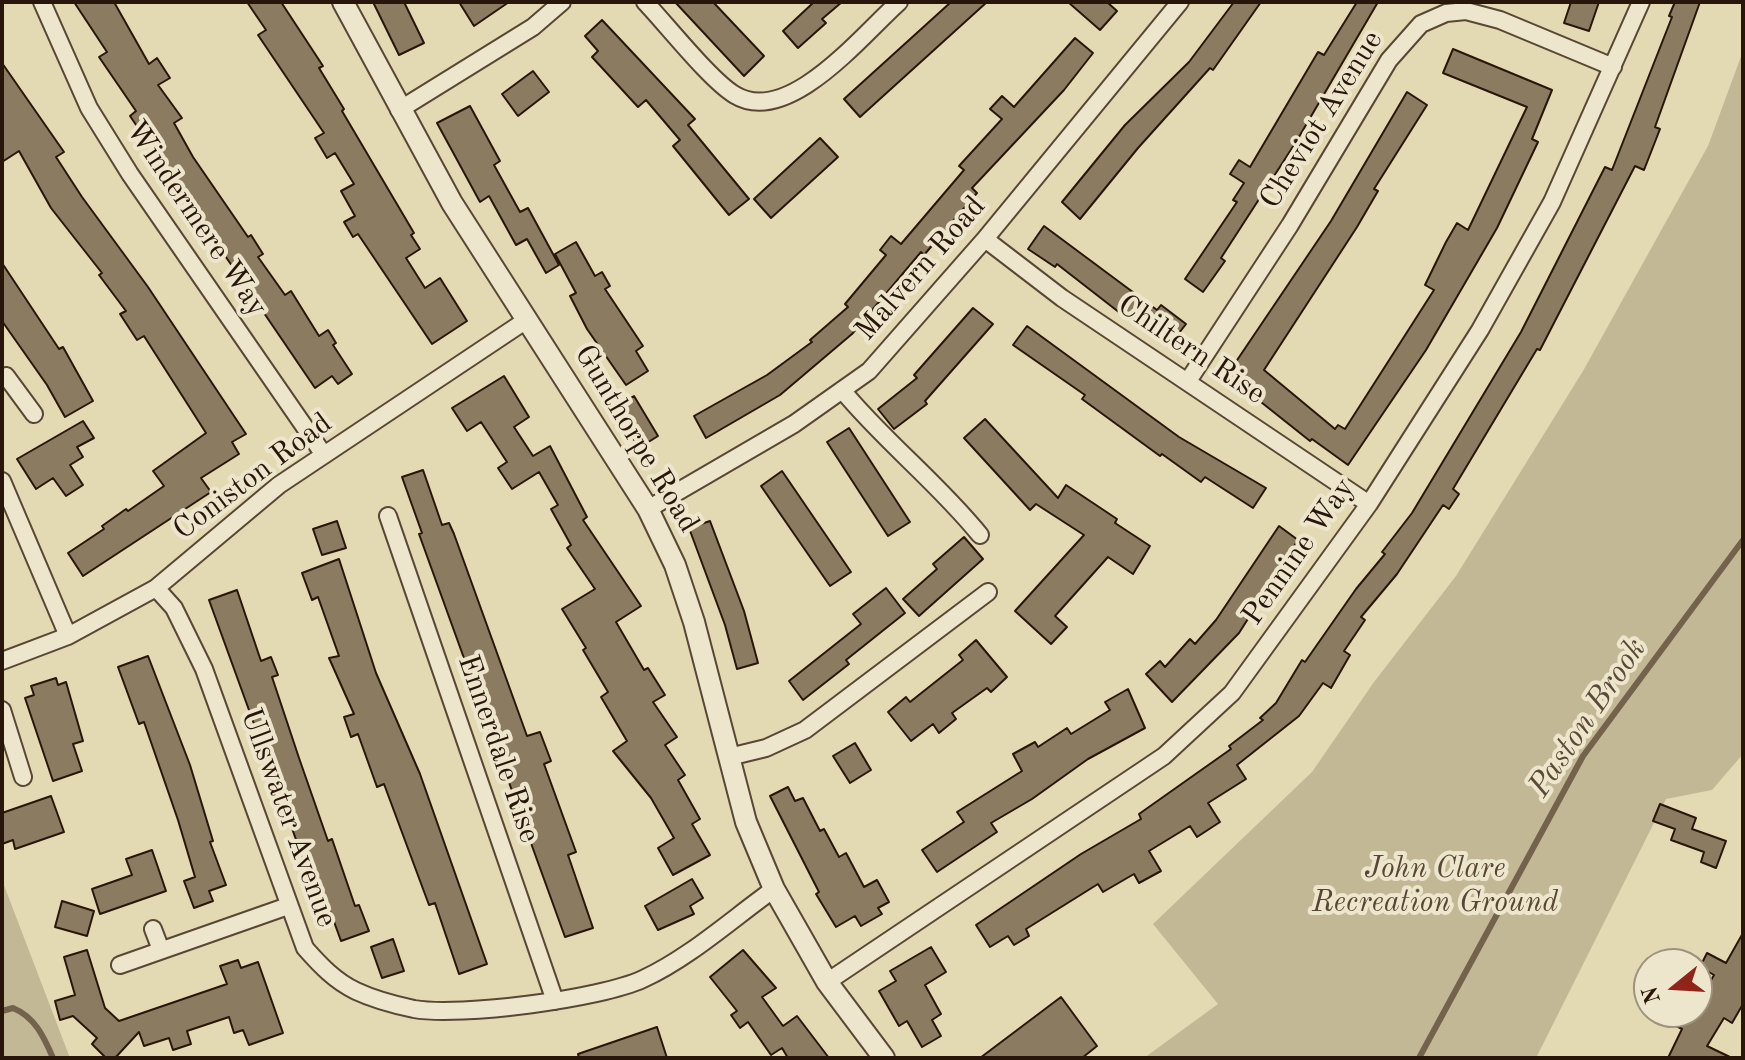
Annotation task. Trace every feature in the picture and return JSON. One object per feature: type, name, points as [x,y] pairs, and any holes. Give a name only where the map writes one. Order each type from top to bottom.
[{"type":"street","name":"Windermere Way","points":[[42,2],[89,108],[113,148],[324,455]]},
{"type":"street","name":"Gunthorpe Road","points":[[343,2],[452,203],[648,509],[675,565],[694,622],[746,822],[774,889],[827,982],[884,1058]]},
{"type":"street","points":[[399,110],[533,27],[562,2]]},
{"type":"street","points":[[645,2],[732,93],[762,104],[797,94],[899,2]]},
{"type":"street","name":"Malvern Road","points":[[648,509],[794,424],[842,390],[892,348],[1179,2]]},
{"type":"street","name":"Pennine Way","points":[[827,982],[1164,756],[1232,693],[1369,504],[1480,330],[1538,227],[1641,2]]},
{"type":"street","name":"Cheviot Avenue","points":[[1188,381],[1290,225],[1389,60],[1421,24],[1446,13],[1466,11],[1500,20],[1613,67]]},
{"type":"street","name":"Chiltern Rise","points":[[985,239],[1062,298],[1369,504]]},
{"type":"street","name":"Coniston Road","points":[[2,661],[68,636],[156,588],[245,512],[324,455],[528,319]]},
{"type":"street","points":[[6,376],[34,414]]},
{"type":"street","points":[[842,390],[867,421],[895,443],[980,535]]},
{"type":"street","points":[[2,401],[18,393]]},
{"type":"street","points":[[2,481],[68,636]]},
{"type":"street","name":"Ennerdale Rise","points":[[388,516],[555,1001]]},
{"type":"street","name":"Ullswater Avenue","points":[[156,588],[174,608],[204,669],[305,948],[329,974],[356,991],[416,1009],[555,1001],[642,980],[774,889]]},
{"type":"street","points":[[729,757],[766,748],[805,730],[988,592]]},
{"type":"street","points":[[2,710],[8,750],[23,777]]},
{"type":"street","points":[[120,965],[288,906]]},
{"type":"street","points":[[153,929],[161,950]]},
{"type":"green space","name":"John Clare Recreation Ground","points":[[1743,51],[1743,754],[1712,790],[1666,799],[1536,1058],[1144,1058],[1218,1004],[1153,924],[1312,772],[1374,682],[1456,576],[1583,371],[1708,146]]},
{"type":"green space","points":[[2,880],[70,1058],[2,1058]]},
{"type":"building","points":[[74,2],[114,2],[149,64],[157,58],[170,78],[158,85],[182,118],[174,123],[193,157],[248,237],[251,235],[263,254],[258,257],[285,295],[291,291],[319,336],[328,330],[336,343],[333,345],[352,374],[338,384],[332,376],[315,388],[130,116],[136,111],[99,57],[107,52]]},
{"type":"building","points":[[247,2],[281,2],[323,66],[319,68],[344,109],[342,111],[414,233],[411,235],[420,249],[406,258],[425,288],[440,278],[467,321],[432,344],[358,234],[353,237],[344,222],[355,216],[341,191],[354,184],[335,153],[327,158],[315,138],[324,133],[258,35],[266,30]]},
{"type":"building","points":[[373,2],[404,2],[424,43],[399,55]]},
{"type":"building","points":[[459,2],[509,2],[474,26]]},
{"type":"building","points":[[675,2],[713,2],[764,56],[744,76]]},
{"type":"building","points":[[814,2],[842,2],[822,19],[826,23],[798,48],[783,31]]},
{"type":"building","points":[[951,2],[987,2],[860,117],[844,99]]},
{"type":"building","points":[[1068,2],[1107,2],[1117,11],[1100,30]]},
{"type":"building","points":[[1234,2],[1261,2],[1213,70],[1210,68],[1138,148],[1080,219],[1062,202],[1125,125],[1189,62]]},
{"type":"building","points":[[1357,2],[1378,2],[1296,142],[1221,258],[1225,261],[1203,292],[1185,279],[1237,202],[1233,200],[1244,183],[1230,174],[1239,160],[1250,167],[1318,52],[1324,55]]},
{"type":"building","points":[[1571,2],[1599,2],[1589,31],[1564,23]]},
{"type":"building","points":[[1675,2],[1700,2],[1655,127],[1660,129],[1644,170],[1635,166],[1540,350],[1537,349],[1453,489],[1459,494],[1449,509],[1443,505],[1397,574],[1361,617],[1365,620],[1344,651],[1350,655],[1331,688],[1323,683],[1299,716],[1237,765],[1246,779],[1208,803],[1220,822],[1197,837],[1190,826],[1149,851],[1161,871],[1139,883],[1134,874],[1103,892],[1098,884],[1026,929],[1029,936],[1014,945],[1008,936],[990,947],[976,925],[1081,854],[1141,819],[1139,814],[1231,749],[1229,746],[1263,720],[1260,718],[1276,703],[1302,660],[1305,662],[1356,589],[1385,554],[1382,552],[1412,513],[1521,332],[1605,167],[1612,170],[1672,17],[1669,16]]},
{"type":"building","points":[[602,20],[695,119],[688,125],[749,199],[729,215],[673,146],[680,140],[646,100],[638,107],[592,57],[598,51],[585,36]]},
{"type":"building","points":[[1075,38],[1093,53],[1064,90],[972,188],[977,193],[924,255],[921,252],[852,334],[780,395],[706,438],[694,416],[767,375],[812,342],[810,340],[848,307],[845,304],[886,255],[880,250],[891,236],[901,244],[964,170],[959,166],[1002,119],[990,109],[1002,96],[1014,107]]},
{"type":"building","points":[[1453,49],[1552,90],[1532,139],[1538,142],[1497,228],[1426,350],[1348,465],[1312,439],[1310,441],[1227,375],[1331,221],[1407,92],[1427,105],[1374,189],[1378,191],[1357,227],[1264,370],[1335,429],[1338,425],[1345,429],[1434,290],[1425,285],[1457,223],[1468,230],[1527,107],[1443,73]]},
{"type":"building","points":[[2,63],[64,152],[56,157],[82,197],[148,287],[246,434],[232,442],[239,454],[201,478],[211,492],[83,576],[68,553],[104,529],[102,526],[126,509],[128,511],[164,486],[153,471],[206,433],[144,336],[137,340],[120,314],[126,311],[99,275],[102,273],[51,208],[19,151],[2,162]]},
{"type":"building","points":[[533,71],[549,92],[518,116],[502,94]]},
{"type":"building","points":[[470,106],[500,161],[494,165],[520,212],[528,208],[559,265],[546,273],[527,239],[516,245],[489,196],[480,202],[437,123]]},
{"type":"building","points":[[820,138],[838,157],[771,218],[754,199]]},
{"type":"building","points":[[1044,226],[1157,310],[1161,305],[1186,324],[1176,337],[1169,331],[1162,341],[1122,310],[1120,313],[1057,264],[1055,267],[1028,249]]},
{"type":"building","points":[[576,242],[595,276],[602,272],[610,286],[605,289],[643,346],[636,351],[648,371],[626,385],[587,329],[570,296],[576,293],[555,254]]},
{"type":"building","points":[[2,263],[59,349],[63,347],[93,401],[65,417],[47,385],[2,321]]},
{"type":"building","points":[[973,308],[993,324],[925,401],[927,404],[894,429],[878,409],[917,378],[914,375]]},
{"type":"building","points":[[1027,326],[1179,437],[1266,488],[1253,508],[1205,477],[1201,482],[1162,454],[1160,456],[1082,399],[1085,395],[1013,345]]},
{"type":"building","points":[[504,376],[529,417],[514,427],[533,456],[550,446],[587,517],[583,520],[641,606],[616,622],[644,670],[648,668],[665,695],[653,702],[677,737],[665,745],[685,775],[678,780],[700,819],[692,824],[710,855],[673,875],[658,848],[674,838],[651,798],[613,751],[627,741],[601,697],[608,692],[562,609],[595,589],[567,548],[571,545],[551,509],[558,505],[539,472],[512,489],[498,468],[507,462],[481,422],[467,431],[452,408]]},
{"type":"building","points":[[634,396],[658,436],[639,448],[615,407]]},
{"type":"building","points":[[985,419],[1058,498],[1066,485],[1117,519],[1115,523],[1150,546],[1133,574],[1108,557],[1055,616],[1067,627],[1051,644],[1015,611],[1084,535],[1036,504],[1030,510],[964,438]]},
{"type":"building","points":[[83,421],[94,438],[77,447],[83,457],[70,465],[83,485],[66,496],[53,478],[36,489],[17,459]]},
{"type":"building","points":[[849,428],[910,522],[888,536],[827,442]]},
{"type":"building","points":[[423,470],[442,525],[449,523],[454,534],[527,736],[540,732],[551,761],[544,764],[576,852],[568,855],[593,928],[565,937],[419,534],[422,533],[402,477]]},
{"type":"building","points":[[782,471],[851,572],[830,586],[761,486]]},
{"type":"building","points":[[337,521],[346,548],[322,555],[313,529]]},
{"type":"building","points":[[710,521],[744,611],[758,663],[737,669],[725,625],[689,528]]},
{"type":"building","points":[[1279,526],[1298,540],[1239,633],[1172,702],[1146,674],[1160,661],[1165,667],[1190,639],[1195,644],[1216,620]]},
{"type":"building","points":[[964,537],[983,559],[919,616],[903,599],[937,569],[933,564]]},
{"type":"building","points":[[339,559],[376,673],[420,774],[487,964],[459,974],[435,903],[429,905],[384,784],[377,787],[358,734],[351,737],[344,717],[354,714],[329,658],[339,656],[318,597],[312,600],[302,573]]},
{"type":"building","points":[[886,588],[905,613],[846,660],[849,664],[803,700],[789,681],[861,624],[853,614]]},
{"type":"building","points":[[237,590],[261,661],[271,657],[278,675],[272,677],[328,841],[332,839],[355,906],[359,905],[369,931],[341,941],[329,908],[325,909],[313,877],[310,878],[209,600]]},
{"type":"building","points":[[976,640],[1007,677],[991,692],[987,688],[952,713],[956,719],[939,733],[933,724],[911,741],[888,712],[906,697],[910,702],[963,660],[959,655]]},
{"type":"building","points":[[148,656],[190,765],[213,841],[210,842],[226,885],[209,891],[213,901],[194,908],[184,881],[195,877],[178,820],[144,722],[139,724],[118,667]]},
{"type":"building","points":[[56,678],[58,685],[66,682],[83,741],[73,744],[82,771],[53,781],[25,698],[34,695],[31,686]]},
{"type":"building","points":[[1128,689],[1145,728],[1088,759],[1032,799],[991,823],[997,832],[937,872],[922,850],[964,822],[957,812],[1022,771],[1013,754],[1035,742],[1038,747],[1067,728],[1071,734],[1110,710],[1105,702]]},
{"type":"building","points":[[855,743],[871,770],[850,783],[833,756]]},
{"type":"building","points":[[788,787],[795,801],[803,798],[820,831],[824,829],[839,857],[846,853],[864,887],[877,880],[889,902],[878,908],[882,914],[861,926],[855,916],[836,927],[816,894],[819,892],[770,796]]},
{"type":"building","points":[[51,796],[64,832],[15,849],[13,840],[2,844],[2,813]]},
{"type":"building","points":[[1660,804],[1696,818],[1692,829],[1726,841],[1716,868],[1701,862],[1704,852],[1671,840],[1675,829],[1653,821]]},
{"type":"building","points":[[152,850],[166,891],[100,914],[92,889],[132,875],[126,859]]},
{"type":"building","points":[[692,879],[703,898],[690,906],[694,914],[658,930],[645,906]]},
{"type":"building","points":[[62,901],[94,911],[87,936],[55,927]]},
{"type":"building","points":[[1743,933],[1743,1004],[1732,1023],[1724,1018],[1707,1046],[1732,1058],[1668,1058],[1680,1028],[1713,1028],[1713,956],[1726,963]]},
{"type":"building","points":[[393,939],[404,971],[382,978],[371,947]]},
{"type":"building","points":[[931,947],[946,972],[925,985],[941,1014],[932,1020],[941,1036],[922,1047],[907,1021],[899,1026],[879,991],[896,981],[890,971]]},
{"type":"building","points":[[87,950],[105,1008],[119,1021],[227,984],[220,966],[238,960],[241,968],[258,962],[283,1033],[249,1045],[243,1030],[234,1033],[229,1017],[187,1031],[191,1044],[173,1050],[169,1038],[144,1046],[139,1032],[115,1058],[106,1058],[92,1044],[97,1038],[73,1016],[60,1020],[55,1001],[75,995],[64,957]]},
{"type":"building","points":[[743,950],[776,988],[762,997],[783,1026],[797,1016],[829,1058],[788,1058],[782,1048],[771,1055],[748,1022],[740,1028],[731,1015],[737,1011],[710,977]]},
{"type":"building","points":[[1061,997],[1097,1046],[1082,1058],[980,1058]]},
{"type":"building","points":[[657,1027],[667,1058],[579,1058],[578,1054]]},
{"type":"waterway","name":"Paston Brook","points":[[1419,1058],[1583,756],[1743,540]]},
{"type":"waterway","points":[[2,1011],[13,1008],[33,1022],[53,1058]]}]
